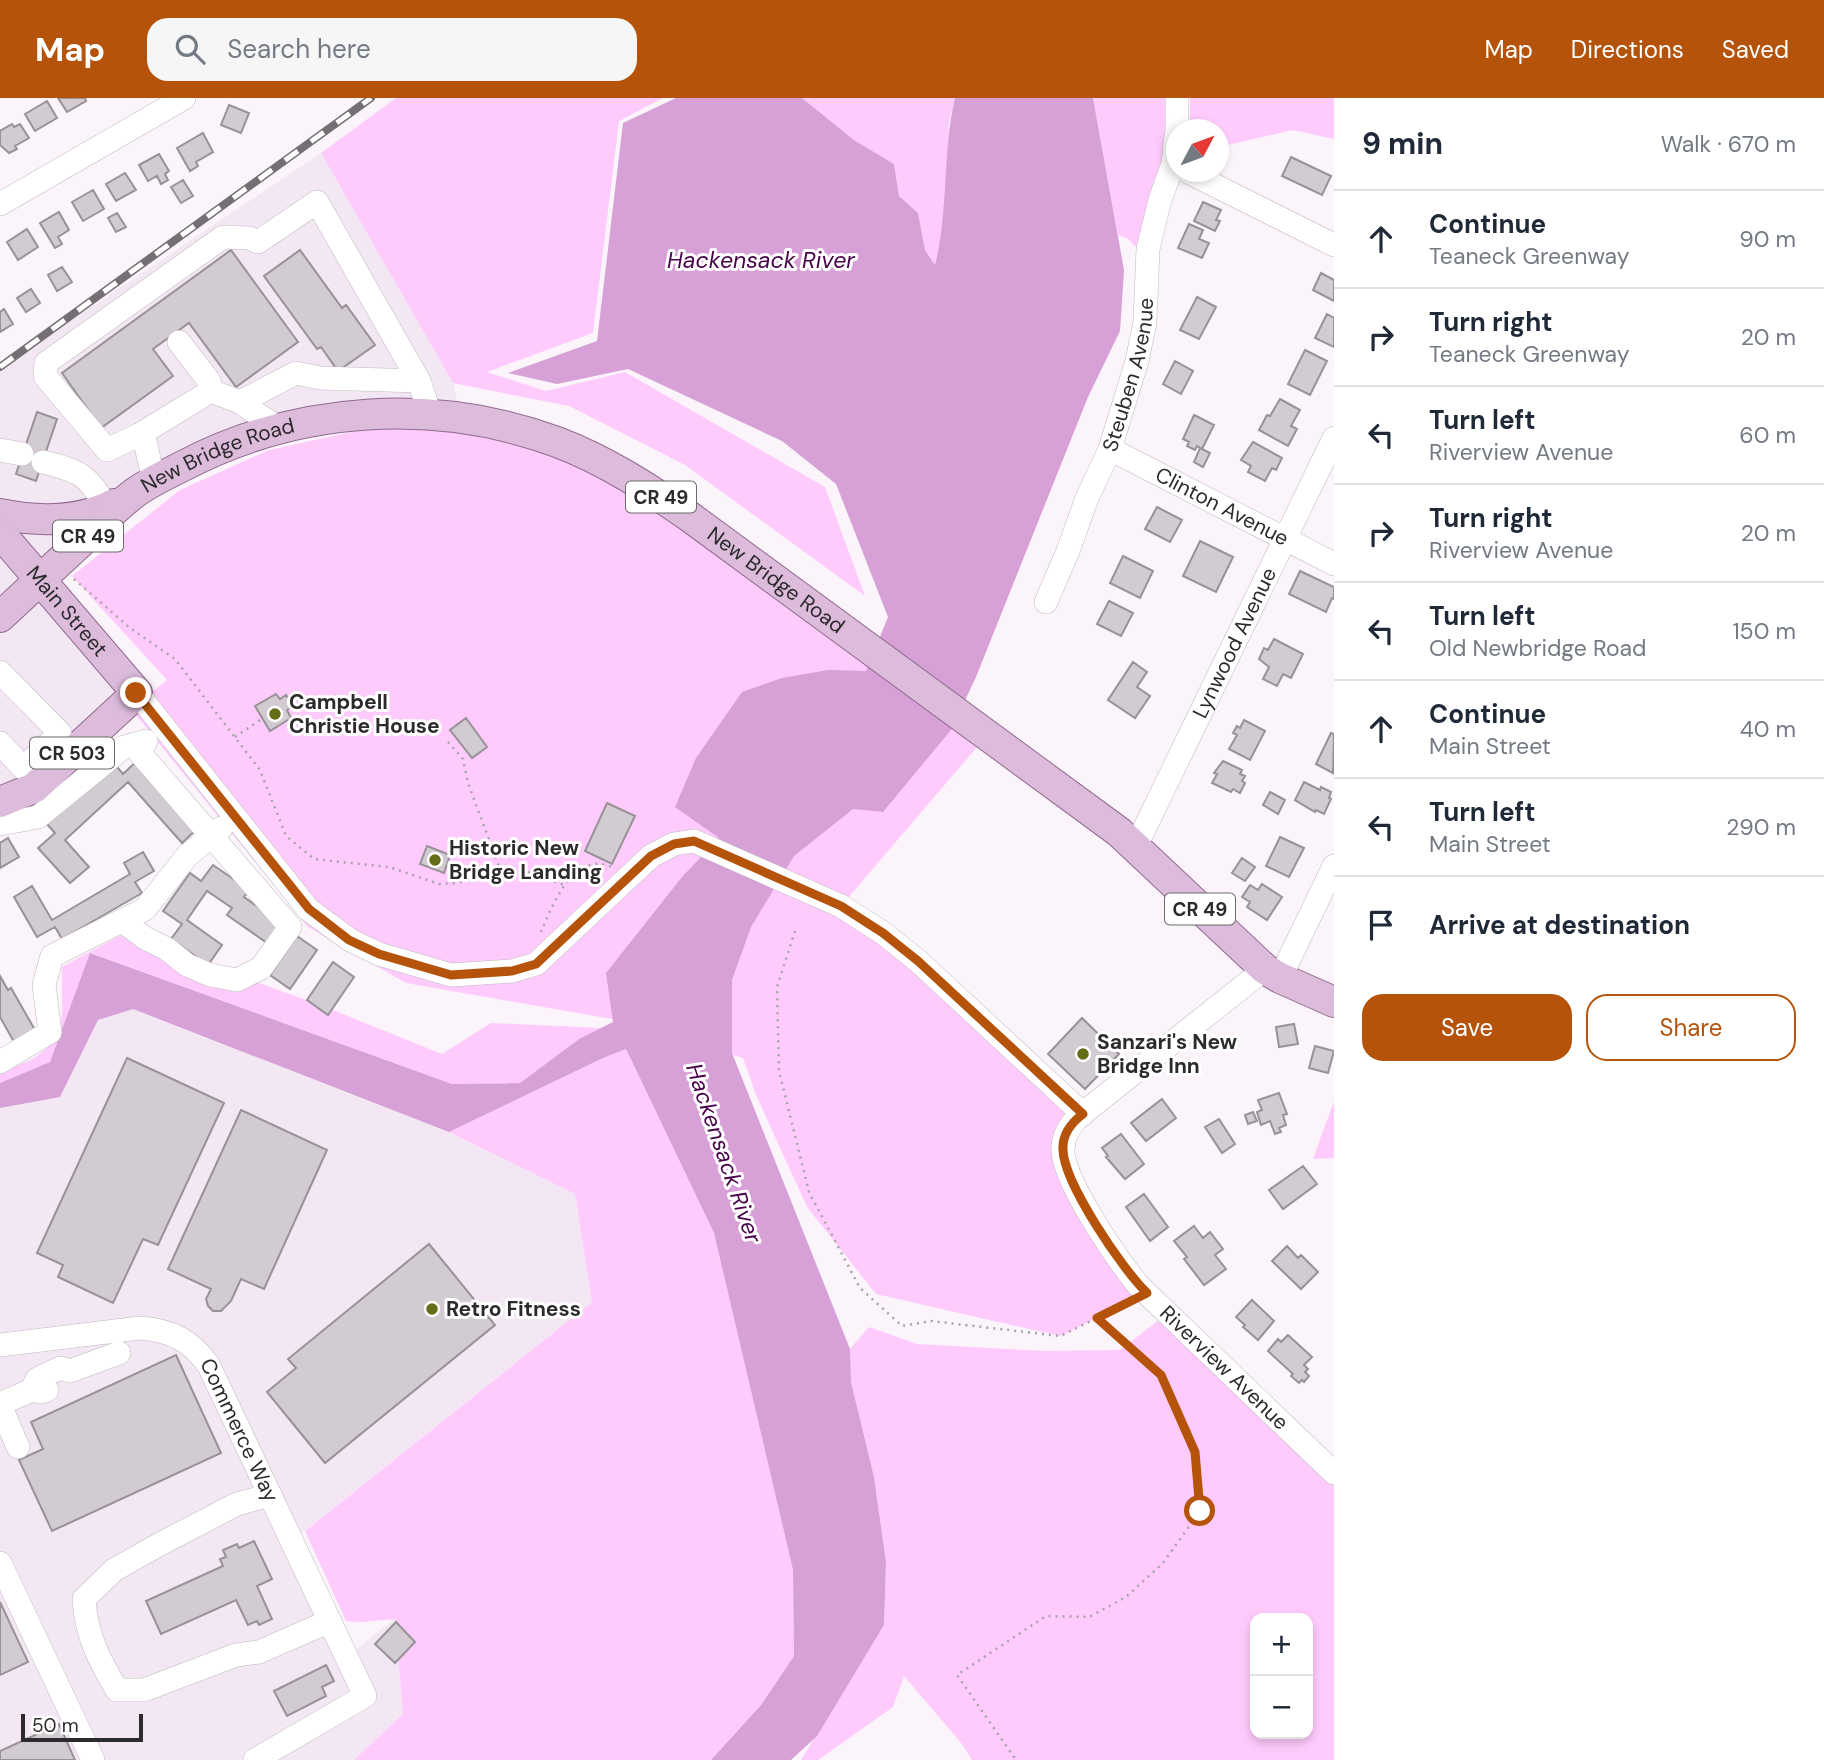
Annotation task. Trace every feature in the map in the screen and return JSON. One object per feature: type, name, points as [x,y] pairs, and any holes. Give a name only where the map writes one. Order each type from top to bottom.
[{"type":"main road","name":"New Bridge Road","points":[[0,617],[145,487],[236,441],[318,420],[376,414],[430,414],[517,430],[557,442],[605,465],[650,489],[680,510],[1119,832],[1272,974],[1334,1002]]},
{"type":"main road","points":[[0,514],[23,519],[78,517],[107,508],[145,487]]},
{"type":"main road","name":"Main Street","points":[[0,533],[136,693]]},
{"type":"main road","name":"CR 503","points":[[0,802],[34,788],[136,693]]},
{"type":"street","points":[[0,204],[184,98]]},
{"type":"street","points":[[1177,98],[1177,119]]},
{"type":"street","name":"Steuben Avenue","points":[[1046,602],[1087,498],[1110,449],[1145,322],[1148,249],[1160,200],[1170,182]]},
{"type":"street","points":[[1209,182],[1334,245]]},
{"type":"street","points":[[211,391],[139,435],[107,450],[45,376],[46,363],[223,237],[249,238],[258,242],[317,202],[419,381],[430,414]]},
{"type":"street","points":[[179,342],[209,381],[211,391]]},
{"type":"street","points":[[240,402],[296,373],[320,378],[419,381]]},
{"type":"street","points":[[211,391],[240,402],[279,429]]},
{"type":"street","points":[[139,435],[145,441],[145,487]]},
{"type":"street","name":"Lynwood Avenue","points":[[1135,848],[1334,438]]},
{"type":"street","name":"Clinton Avenue","points":[[1110,449],[1334,564]]},
{"type":"street","points":[[22,455],[75,470],[94,485],[107,508]]},
{"type":"street","points":[[0,672],[60,733],[23,768],[0,743]]},
{"type":"street","name":"Main Street","points":[[136,693],[309,909],[349,940],[379,954],[451,975],[512,971],[536,964],[651,856],[674,844],[694,841],[841,906],[883,933],[1083,1114]]},
{"type":"street","points":[[0,824],[38,817],[124,747],[168,734]]},
{"type":"street","points":[[122,921],[187,965],[210,975],[237,980],[261,968],[290,927],[133,745]]},
{"type":"street","points":[[0,1062],[50,1032],[44,985],[52,956],[145,909],[187,856],[234,817]]},
{"type":"street","points":[[1272,974],[1334,866]]},
{"type":"street","name":"Riverview Avenue","points":[[1272,974],[1083,1114],[1068,1129],[1063,1149],[1066,1165],[1088,1212],[1115,1255],[1147,1293],[1334,1473]]},
{"type":"street","name":"Commerce Way","points":[[0,1345],[141,1328],[159,1329],[190,1343],[209,1366],[365,1696],[254,1760]]},
{"type":"street","points":[[18,1447],[0,1404],[32,1390],[41,1392],[66,1380],[70,1371],[119,1353]]},
{"type":"street","points":[[270,1495],[228,1509],[114,1570],[84,1600],[85,1623],[100,1662],[117,1690],[144,1690],[236,1655],[259,1652],[330,1621]]},
{"type":"street","points":[[0,1563],[93,1760]]},
{"type":"path","points":[[73,578],[130,628],[174,659],[260,771],[286,836],[314,859],[389,867],[439,884],[522,870],[564,885]]},
{"type":"path","points":[[236,737],[263,718]]},
{"type":"path","points":[[448,742],[463,759],[468,783],[501,872]]},
{"type":"path","points":[[540,934],[558,893],[579,871],[600,862],[631,875]]},
{"type":"path","points":[[795,931],[777,986],[779,1072],[808,1192],[860,1287],[902,1326],[931,1321],[1059,1336],[1147,1293]]},
{"type":"path","points":[[1016,1760],[957,1675],[1046,1616],[1089,1617],[1126,1597],[1163,1563],[1200,1511],[1195,1452],[1161,1375],[1097,1318]]},
{"type":"shaded area","points":[[396,98],[663,98],[619,121],[593,333],[487,372],[546,391],[625,372],[825,487],[865,596],[685,465],[569,406],[453,383],[321,153]]},
{"type":"shaded area","points":[[802,98],[955,98],[949,122],[946,207],[936,266],[925,250],[918,213],[899,196],[894,164],[854,140]]},
{"type":"shaded area","points":[[1093,98],[1171,98],[1171,119],[1166,119],[1166,164],[1140,251],[1127,238],[1118,235]]},
{"type":"shaded area","points":[[1190,98],[1334,98],[1334,139],[1293,130],[1229,145],[1229,119],[1190,119]]},
{"type":"shaded area","points":[[321,153],[453,383],[461,419],[430,414],[199,458],[40,581],[137,693],[0,802],[0,368]]},
{"type":"shaded area","points":[[455,428],[556,453],[648,496],[983,740],[841,906],[1083,1114],[1063,1149],[1147,1293],[1060,1336],[876,1294],[807,1207],[756,1095],[743,1058],[629,1022],[406,983],[308,927],[131,709],[167,680],[72,576],[180,490],[269,450],[365,429]]},
{"type":"shaded area","points":[[123,934],[323,1006],[442,1054],[491,1023],[602,1028],[579,1039],[520,1083],[452,1084],[91,953],[50,1062],[0,1083],[0,1067],[27,1062],[44,1051],[56,1036],[62,1015],[62,967]]},
{"type":"shaded area","points":[[133,1009],[449,1132],[575,1194],[592,1302],[292,1541],[347,1657],[395,1618],[403,1714],[354,1760],[0,1760],[0,1108],[60,1096],[98,1020]]},
{"type":"shaded area","points":[[626,1049],[714,1233],[793,1570],[794,1656],[761,1705],[711,1760],[354,1760],[403,1714],[395,1619],[346,1621],[305,1531],[592,1302],[575,1194],[449,1132]]},
{"type":"shaded area","points":[[1334,1101],[1334,1158],[1313,1159]]},
{"type":"shaded area","points":[[1168,1313],[1334,1473],[1334,1760],[972,1760],[962,1744],[904,1676],[893,1707],[818,1760],[801,1760],[884,1625],[886,1562],[874,1477],[851,1382],[850,1349],[869,1327],[917,1344],[1044,1351],[1120,1350]]},
{"type":"water","name":"Hackensack River","points":[[676,98],[802,98],[854,140],[894,164],[899,196],[918,213],[925,250],[935,265],[955,98],[1093,98],[1124,270],[1120,331],[1088,397],[976,677],[951,730],[883,812],[853,809],[794,856],[751,927],[732,980],[732,1053],[850,1349],[851,1382],[874,1477],[886,1562],[884,1625],[817,1736],[791,1760],[711,1760],[761,1705],[794,1656],[793,1570],[714,1233],[626,1049],[449,1132],[133,1009],[98,1020],[60,1097],[0,1108],[0,1083],[50,1062],[90,953],[452,1084],[520,1083],[579,1039],[613,1022],[606,973],[682,877],[719,838],[675,807],[696,758],[742,692],[782,678],[828,670],[866,671],[888,617],[836,484],[782,441],[628,369],[557,384],[508,373],[597,341],[623,123]]},
{"type":"building","points":[[58,98],[85,98],[86,101],[67,112]]},
{"type":"building","points":[[47,101],[57,118],[35,131],[25,114]]},
{"type":"building","points":[[229,105],[249,113],[241,133],[221,125]]},
{"type":"building","points":[[12,124],[14,127],[20,124],[29,138],[9,153],[0,145],[0,131]]},
{"type":"building","points":[[203,133],[213,152],[196,162],[198,166],[190,171],[177,148]]},
{"type":"building","points":[[159,154],[169,171],[165,174],[168,180],[161,184],[157,176],[148,181],[139,165]]},
{"type":"building","points":[[1291,157],[1331,176],[1322,195],[1282,176]]},
{"type":"building","points":[[125,173],[136,190],[116,201],[106,184]]},
{"type":"building","points":[[183,180],[193,196],[181,203],[171,187]]},
{"type":"building","points":[[93,190],[104,209],[83,221],[72,202]]},
{"type":"building","points":[[1203,202],[1221,210],[1215,231],[1194,221]]},
{"type":"building","points":[[59,212],[69,230],[58,237],[62,244],[55,248],[40,223]]},
{"type":"building","points":[[117,213],[126,227],[116,232],[108,218]]},
{"type":"building","points":[[1189,224],[1203,230],[1199,239],[1209,243],[1202,258],[1178,248]]},
{"type":"building","points":[[27,229],[38,247],[18,260],[7,242]]},
{"type":"building","points":[[231,250],[298,342],[236,387],[189,323],[153,349],[173,376],[101,428],[62,373]]},
{"type":"building","points":[[300,250],[342,308],[346,305],[375,345],[338,371],[321,347],[317,349],[264,276]]},
{"type":"building","points":[[62,267],[72,282],[57,291],[48,275]]},
{"type":"building","points":[[1321,273],[1334,280],[1334,301],[1313,290]]},
{"type":"building","points":[[31,289],[40,303],[26,312],[17,298]]},
{"type":"building","points":[[1197,297],[1216,307],[1199,339],[1180,330]]},
{"type":"building","points":[[4,309],[13,324],[0,332],[0,312]]},
{"type":"building","points":[[1327,314],[1334,318],[1334,347],[1315,338]]},
{"type":"building","points":[[1305,350],[1327,361],[1310,395],[1288,384]]},
{"type":"building","points":[[1175,361],[1193,371],[1181,394],[1163,384]]},
{"type":"building","points":[[1280,399],[1300,410],[1291,426],[1297,429],[1288,446],[1259,430]]},
{"type":"building","points":[[37,412],[57,419],[36,481],[16,474]]},
{"type":"building","points":[[1194,415],[1214,425],[1202,449],[1197,446],[1195,450],[1187,446],[1189,442],[1183,439]]},
{"type":"building","points":[[1253,442],[1282,458],[1276,470],[1272,468],[1265,481],[1248,472],[1251,466],[1241,460]]},
{"type":"building","points":[[1200,448],[1210,453],[1203,467],[1194,462]]},
{"type":"building","points":[[1157,507],[1182,520],[1170,542],[1145,529]]},
{"type":"building","points":[[1200,541],[1233,557],[1216,592],[1183,576]]},
{"type":"building","points":[[1123,556],[1153,571],[1140,598],[1110,583]]},
{"type":"building","points":[[1300,571],[1334,587],[1334,599],[1332,598],[1326,612],[1289,594]]},
{"type":"building","points":[[1109,601],[1133,613],[1121,636],[1097,624]]},
{"type":"building","points":[[1274,639],[1303,654],[1291,678],[1283,674],[1277,686],[1263,679],[1269,667],[1259,659],[1264,648],[1268,650]]},
{"type":"building","points":[[1133,662],[1147,672],[1137,687],[1150,696],[1135,718],[1108,700]]},
{"type":"building","name":"Campbell Christie House","points":[[276,694],[280,699],[286,695],[293,706],[287,710],[291,718],[270,731],[255,706]]},
{"type":"building","points":[[466,718],[487,747],[472,758],[450,730]]},
{"type":"building","points":[[1244,720],[1265,731],[1250,760],[1229,749],[1237,735],[1233,733],[1237,726],[1240,728]]},
{"type":"building","points":[[1331,733],[1334,734],[1333,773],[1316,764]]},
{"type":"building","points":[[139,759],[199,827],[182,843],[128,782],[65,840],[89,867],[70,883],[38,848],[55,833],[46,823],[113,762],[123,774]]},
{"type":"building","points":[[1223,761],[1242,770],[1240,774],[1245,776],[1242,781],[1245,783],[1240,793],[1212,783],[1217,774],[1214,773]]},
{"type":"building","points":[[1304,782],[1331,792],[1331,799],[1324,814],[1316,810],[1315,812],[1295,800]]},
{"type":"building","points":[[1270,792],[1285,800],[1278,814],[1263,805]]},
{"type":"building","points":[[607,803],[635,816],[612,864],[585,851]]},
{"type":"building","points":[[1280,837],[1304,848],[1289,877],[1266,866]]},
{"type":"building","points":[[8,838],[19,857],[0,868],[0,843]]},
{"type":"building","name":"Historic New Bridge Landing","points":[[427,846],[450,855],[444,873],[420,864]]},
{"type":"building","points":[[143,852],[154,871],[135,882],[142,893],[62,939],[55,927],[37,937],[14,897],[32,886],[52,920],[130,874],[124,863]]},
{"type":"building","points":[[1242,858],[1255,867],[1245,881],[1232,873]]},
{"type":"building","points":[[213,865],[249,890],[244,897],[281,923],[267,943],[227,915],[232,908],[207,891],[187,920],[222,945],[208,965],[171,939],[182,924],[163,911],[190,873],[201,881]]},
{"type":"building","points":[[1262,884],[1282,897],[1267,920],[1247,907],[1250,902],[1242,897],[1250,885],[1258,890]]},
{"type":"building","points":[[297,936],[317,950],[290,989],[270,975]]},
{"type":"building","points":[[333,962],[354,977],[328,1015],[307,1000]]},
{"type":"building","points":[[0,976],[8,990],[11,988],[35,1030],[14,1042],[0,1017]]},
{"type":"building","name":"Sanzari's New Bridge Inn","points":[[1082,1018],[1119,1054],[1085,1089],[1048,1054]]},
{"type":"building","points":[[1294,1024],[1298,1044],[1279,1047],[1276,1027]]},
{"type":"building","points":[[1315,1046],[1334,1051],[1328,1073],[1309,1068]]},
{"type":"building","points":[[127,1058],[224,1103],[158,1245],[143,1239],[113,1303],[58,1277],[63,1265],[37,1253]]},
{"type":"building","points":[[1279,1093],[1287,1114],[1283,1115],[1286,1125],[1279,1128],[1281,1132],[1275,1134],[1270,1121],[1261,1125],[1257,1112],[1262,1110],[1258,1100]]},
{"type":"building","points":[[1162,1099],[1176,1118],[1146,1141],[1131,1123]]},
{"type":"building","points":[[241,1110],[327,1150],[264,1289],[241,1279],[231,1301],[221,1311],[213,1311],[206,1299],[211,1289],[168,1269]]},
{"type":"building","points":[[1253,1112],[1257,1121],[1248,1124],[1245,1115]]},
{"type":"building","points":[[1219,1119],[1235,1144],[1222,1153],[1205,1127]]},
{"type":"building","points":[[1121,1134],[1144,1164],[1125,1179],[1106,1157],[1108,1156],[1102,1148]]},
{"type":"building","points":[[1303,1166],[1317,1184],[1283,1209],[1269,1190]]},
{"type":"building","points":[[1144,1194],[1168,1227],[1150,1241],[1126,1207]]},
{"type":"building","points":[[1194,1226],[1203,1238],[1210,1232],[1223,1249],[1215,1255],[1226,1269],[1204,1285],[1174,1241]]},
{"type":"building","points":[[429,1244],[495,1325],[325,1463],[267,1392],[296,1368],[288,1359]]},
{"type":"building","points":[[1287,1246],[1298,1258],[1301,1255],[1318,1272],[1301,1289],[1272,1261]]},
{"type":"building","points":[[1252,1300],[1274,1321],[1258,1340],[1236,1317]]},
{"type":"building","points":[[1288,1335],[1312,1357],[1304,1365],[1309,1376],[1304,1382],[1302,1380],[1299,1383],[1268,1351],[1278,1339],[1281,1342]]},
{"type":"building","points":[[176,1355],[221,1453],[52,1531],[19,1460],[43,1449],[31,1422]]},
{"type":"building","points":[[254,1541],[272,1579],[257,1586],[272,1619],[259,1625],[257,1621],[248,1625],[236,1600],[161,1634],[146,1601],[223,1566],[220,1559],[226,1557],[223,1550],[237,1544],[239,1548]]},
{"type":"building","points":[[0,1602],[28,1662],[0,1675]]},
{"type":"building","points":[[396,1622],[415,1642],[395,1663],[375,1644]]},
{"type":"building","points":[[326,1665],[334,1681],[322,1687],[326,1696],[287,1716],[274,1691]]},
{"type":"building","points":[[59,1724],[75,1760],[0,1760],[0,1751]]},
{"type":"railway","points":[[0,367],[371,98]]},
{"type":"place","name":"Campbell Christie House","points":[[275,714]]},
{"type":"place","name":"Historic New Bridge Landing","points":[[435,860]]},
{"type":"place","name":"Sanzari's New Bridge Inn","points":[[1083,1054]]},
{"type":"place","name":"Retro Fitness","points":[[432,1309]]},
{"type":"route","points":[[136,693],[309,909],[349,940],[379,954],[451,975],[512,971],[536,964],[651,856],[674,844],[694,841],[841,906],[883,933],[918,961],[1083,1114],[1068,1129],[1063,1149],[1066,1165],[1088,1212],[1115,1255],[1147,1293],[1097,1318],[1161,1375],[1195,1452],[1200,1511]]}]
